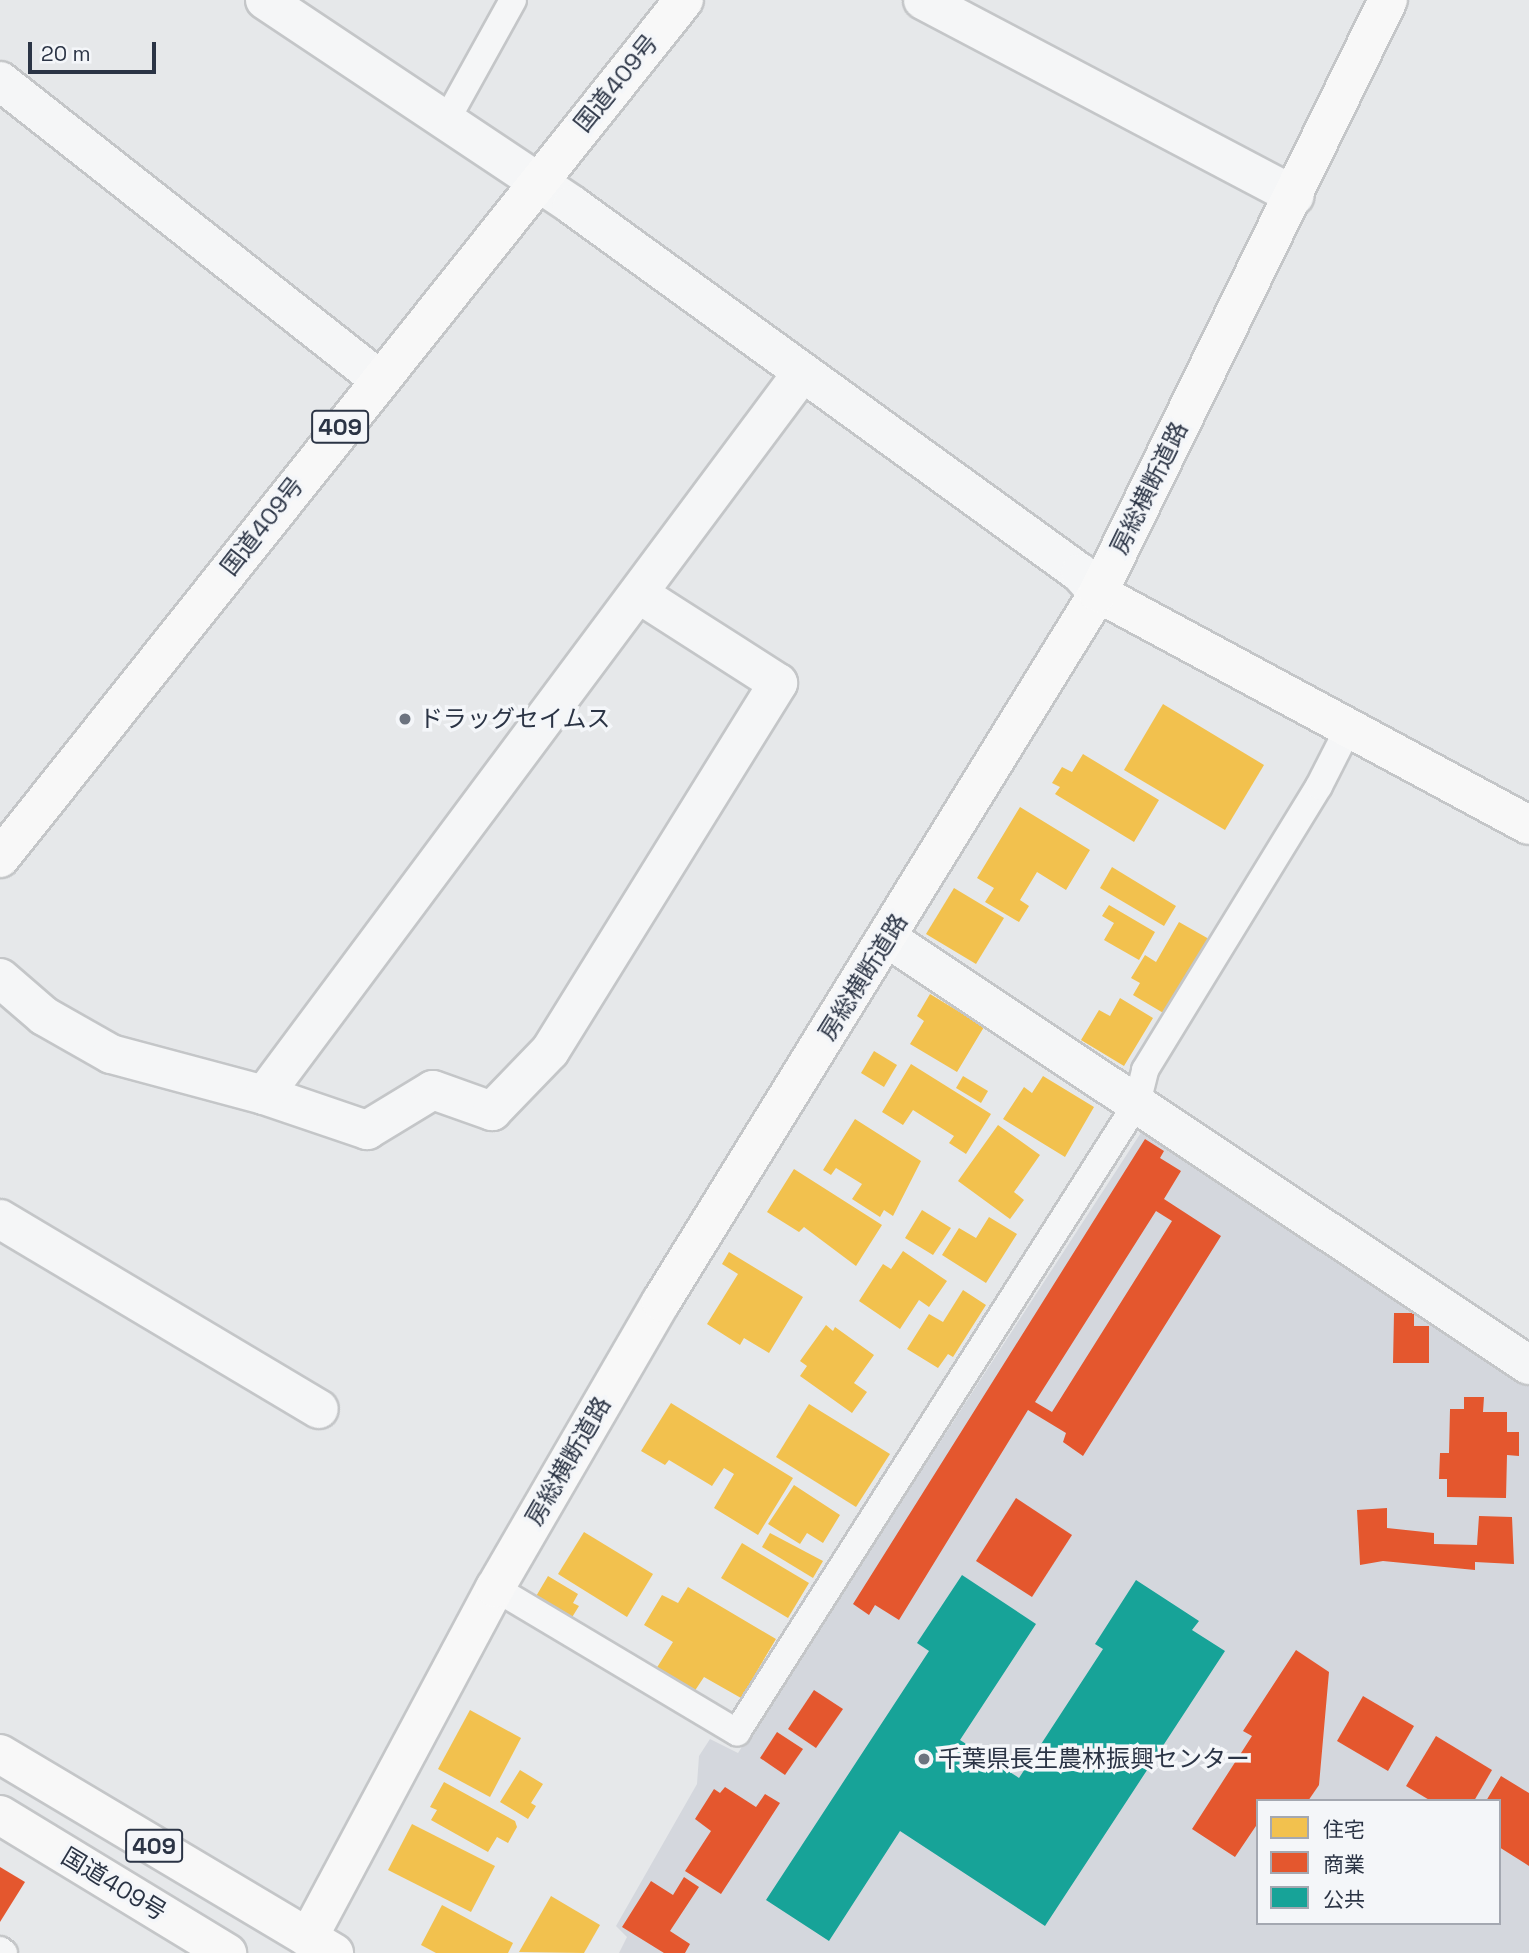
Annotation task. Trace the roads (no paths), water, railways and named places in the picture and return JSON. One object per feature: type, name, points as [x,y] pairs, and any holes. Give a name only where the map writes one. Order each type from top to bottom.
[{"type":"main road","name":"国道409号","points":[[0,858],[378,378],[684,0]]},
{"type":"main road","name":"房総横断道路","points":[[314,1948],[495,1588],[661,1302],[1098,593],[1388,0]]},
{"type":"main road","points":[[1098,593],[1529,825]]},
{"type":"main road","name":"409","points":[[0,1754],[314,1948]]},
{"type":"main road","name":"国道409号","points":[[0,1815],[227,1953]]},
{"type":"street","points":[[923,0],[1294,196]]},
{"type":"street","points":[[281,4],[446,121],[537,180],[1080,573],[1098,593]]},
{"type":"street","points":[[0,81],[378,378]]},
{"type":"street","points":[[264,1095],[802,373]]},
{"type":"street","points":[[0,978],[44,1016],[111,1054],[264,1095],[366,1130],[433,1090],[492,1111],[550,1051],[778,682],[639,594]]},
{"type":"street","points":[[887,937],[1529,1365]]},
{"type":"street","points":[[0,1219],[319,1409]]},
{"type":"lane","points":[[446,121],[513,0]]},
{"type":"lane","points":[[495,1588],[737,1732],[1138,1103],[1145,1070],[1319,786],[1348,729]]},
{"type":"place","name":"ドラッグセイムス","points":[[405,719]]},
{"type":"place","name":"千葉県長生農林振興センター","points":[[924,1759]]}]
